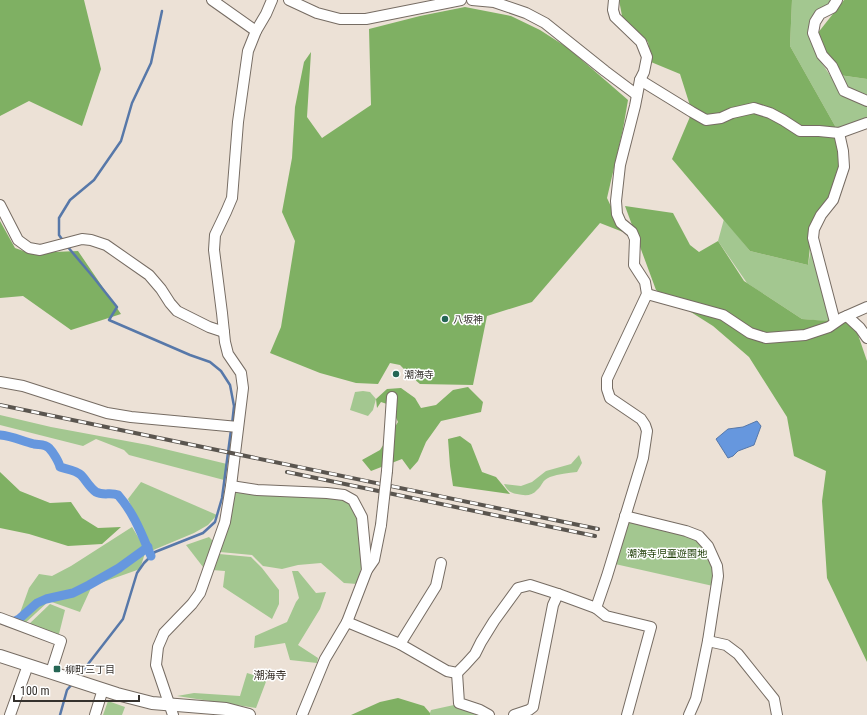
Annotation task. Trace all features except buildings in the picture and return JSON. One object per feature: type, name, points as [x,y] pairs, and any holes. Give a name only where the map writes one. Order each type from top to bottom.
[{"type":"street","points":[[212,0],[256,31]]},
{"type":"street","points":[[171,710],[156,665],[158,647],[164,633],[192,604],[200,593],[225,522],[231,486],[243,388],[241,373],[228,354],[214,250],[215,235],[232,198],[238,122],[248,51],[256,31],[272,0]]},
{"type":"street","points":[[289,0],[317,13],[340,19],[366,19],[461,0]]},
{"type":"street","points":[[472,0],[494,2],[526,13],[545,23],[637,95]]},
{"type":"street","points":[[596,608],[643,458],[647,431],[641,420],[610,398],[606,389],[607,379],[647,294],[645,282],[634,265],[635,239],[632,232],[621,223],[617,214],[616,201],[620,166],[640,80],[644,72],[647,57],[641,42],[616,17],[613,10],[614,0]]},
{"type":"street","points":[[837,0],[832,8],[820,14],[815,22],[813,33],[822,55],[832,66],[844,91],[867,101]]},
{"type":"street","points":[[640,80],[706,120],[721,118],[732,112],[754,108],[770,113],[800,131],[839,133],[867,123]]},
{"type":"street","points":[[836,322],[813,238],[814,229],[821,215],[833,200],[844,167],[843,151],[839,133]]},
{"type":"street","points":[[0,205],[18,240],[29,248],[40,250],[82,239],[91,240],[106,245],[149,275],[177,311],[209,327],[224,332]]},
{"type":"street","points":[[647,294],[723,316],[750,334],[766,338],[805,335],[829,327],[847,316],[867,307]]},
{"type":"street","points":[[847,316],[860,328],[867,338]]},
{"type":"street","points":[[0,382],[23,386],[107,412],[131,417],[238,427]]},
{"type":"street","points":[[302,715],[325,659],[347,622],[367,570],[374,560],[381,525],[387,471],[392,397]]},
{"type":"street","points":[[231,486],[257,490],[344,495],[353,500],[362,517],[367,570]]},
{"type":"street","points":[[625,516],[686,531],[699,536],[708,546],[717,566],[718,576],[708,641],[696,699],[689,715]]},
{"type":"street","points":[[400,644],[436,586],[440,563]]},
{"type":"street","points":[[456,673],[475,654],[494,621],[518,588],[530,585],[596,608],[606,616],[651,627],[627,715]]},
{"type":"street","points":[[514,715],[529,710],[533,707],[553,605],[558,594]]},
{"type":"street","points":[[0,618],[61,641],[50,672]]},
{"type":"street","points":[[347,622],[400,644],[448,671],[456,673]]},
{"type":"street","points":[[708,641],[726,645],[738,654],[774,699],[777,715]]},
{"type":"street","points":[[0,656],[103,690],[171,710],[226,709],[249,715]]},
{"type":"street","points":[[10,715],[28,665]]},
{"type":"street","points":[[456,673],[458,703],[480,710],[489,715]]},
{"type":"street","points":[[94,715],[103,690]]},
{"type":"green space","points":[[0,0],[84,0],[101,69],[82,126],[29,101],[0,116]]},
{"type":"green space","points":[[619,0],[792,0],[790,46],[839,133],[840,179],[811,238],[808,265],[750,251],[672,159],[692,112],[680,74],[651,62],[648,42],[623,21]]},
{"type":"green space","points":[[792,0],[831,0],[809,21],[817,56],[842,93],[867,104],[867,120],[839,133],[790,46]]},
{"type":"green space","points":[[844,0],[867,0],[867,79],[839,75],[817,34]]},
{"type":"green space","points":[[465,7],[511,16],[540,30],[568,48],[628,100],[607,198],[623,232],[600,223],[532,302],[487,316],[473,385],[420,384],[400,365],[390,363],[378,384],[356,383],[320,373],[270,353],[281,327],[295,241],[282,212],[292,158],[295,107],[304,62],[311,52],[307,117],[322,138],[371,105],[369,29],[420,16]]},
{"type":"green space","points":[[839,75],[867,79],[867,96],[847,89]]},
{"type":"green space","points":[[625,206],[673,213],[690,245],[699,252],[718,241],[744,281],[802,319],[854,323],[867,361],[867,662],[827,578],[822,501],[826,471],[794,456],[787,417],[749,357],[713,326],[656,290]]},
{"type":"green space","points":[[724,219],[750,251],[808,265],[813,238],[835,322],[802,319],[747,283],[718,241]]},
{"type":"green space","points":[[0,221],[15,248],[29,253],[78,251],[121,314],[71,330],[23,296],[0,298]]},
{"type":"green space","points":[[468,387],[483,402],[481,412],[441,421],[426,442],[418,461],[410,470],[402,459],[371,471],[362,460],[380,450],[398,422],[390,405],[381,402],[377,408],[376,399],[387,389],[401,388],[415,398],[421,408],[436,405],[453,390]]},
{"type":"green space","points":[[355,392],[370,392],[376,399],[373,410],[368,416],[350,410]]},
{"type":"green space","points":[[0,415],[51,427],[148,445],[227,464],[224,480],[129,455],[124,450],[96,439],[83,446],[0,425]]},
{"type":"green space","points":[[460,436],[471,444],[482,472],[496,477],[510,494],[453,486],[448,439]]},
{"type":"green space","points":[[579,455],[582,463],[577,472],[550,477],[531,494],[523,495],[512,493],[504,484],[521,486],[532,482],[546,471],[571,464]]},
{"type":"green space","points":[[0,472],[20,491],[50,503],[71,502],[82,518],[98,528],[121,527],[102,544],[68,546],[29,534],[0,528]]},
{"type":"green space","points":[[141,482],[217,515],[208,525],[194,533],[151,551],[128,499]]},
{"type":"green space","points":[[233,493],[324,495],[347,500],[357,513],[362,564],[357,584],[344,583],[321,563],[298,565],[282,569],[263,566],[252,555],[220,552],[227,528]]},
{"type":"green space","name":"潮海寺児童遊園地","points":[[627,521],[697,539],[706,548],[714,566],[713,586],[615,564]]},
{"type":"green space","points":[[132,527],[146,550],[140,569],[92,586],[80,612],[49,601],[22,626],[16,624],[29,588],[39,574],[52,576],[71,566]]},
{"type":"green space","points":[[209,537],[214,542],[203,567],[186,545]]},
{"type":"green space","points":[[219,554],[251,557],[262,568],[279,590],[279,604],[272,619],[223,587],[225,571],[212,570]]},
{"type":"green space","points":[[292,571],[298,571],[316,593],[326,592],[320,609],[298,645],[318,658],[317,663],[290,660],[285,643],[254,648],[255,636],[287,622],[299,598]]},
{"type":"green space","points":[[50,604],[65,610],[58,638],[26,627]]},
{"type":"green space","points":[[247,673],[267,679],[256,708],[177,696],[194,693],[240,696]]},
{"type":"green space","points":[[398,698],[424,706],[430,715],[351,715],[380,702]]},
{"type":"green space","points":[[108,701],[125,707],[122,715],[103,715]]},
{"type":"green space","points":[[454,705],[476,711],[476,715],[430,715],[431,710]]},
{"type":"water","points":[[757,421],[761,426],[754,445],[738,451],[733,456],[728,458],[716,439],[728,429],[743,427]]},
{"type":"waterway","points":[[64,242],[59,235],[59,218],[70,200],[94,180],[121,141],[132,103],[151,63],[162,11]]},
{"type":"waterway","points":[[67,246],[117,307],[109,320],[190,355],[210,362],[221,371],[230,385],[234,406],[232,425]]},
{"type":"waterway","points":[[78,677],[123,619],[137,573],[144,563],[155,552],[203,533],[215,522],[222,498],[231,430]]},
{"type":"waterway","points":[[0,435],[46,446],[54,454],[60,467],[79,473],[96,492],[101,494],[118,495],[133,517],[151,556]]},
{"type":"waterway","points":[[7,622],[19,619],[37,603],[46,599],[73,593],[89,585],[119,568],[148,547]]},
{"type":"waterway","points":[[60,715],[67,690],[73,683]]},
{"type":"railway","points":[[0,405],[598,529]]},
{"type":"railway","points":[[287,472],[595,536]]},
{"type":"place","name":"八坂神","points":[[445,319]]},
{"type":"place","name":"潮海寺","points":[[396,374]]},
{"type":"place","name":"柳町三丁目","points":[[57,669]]},
{"type":"district","name":"潮海寺","points":[[270,675]]}]
